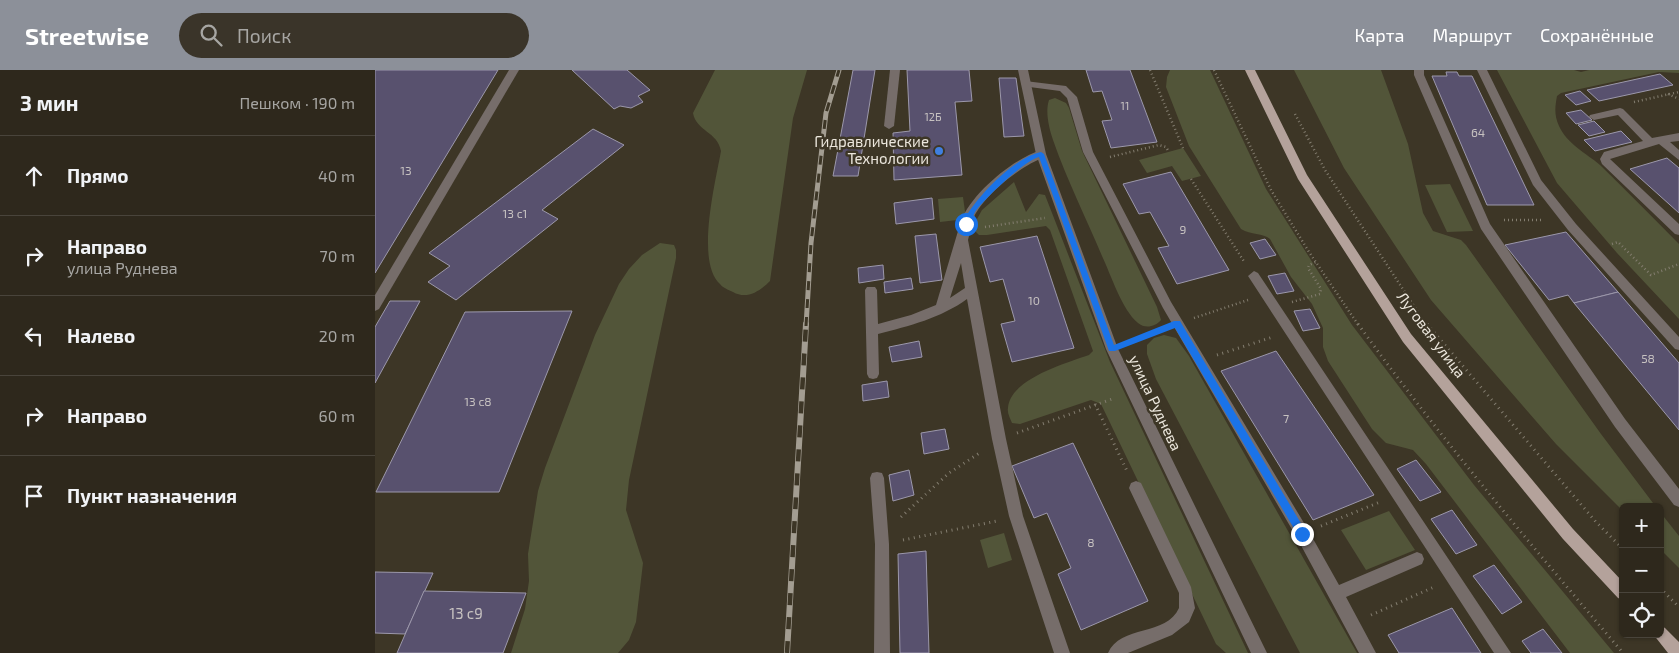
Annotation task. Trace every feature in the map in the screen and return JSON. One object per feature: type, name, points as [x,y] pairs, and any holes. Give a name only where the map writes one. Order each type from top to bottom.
[{"type":"main road","name":"Луговая улица","points":[[1250,70],[1302,176],[1407,338],[1568,534],[1619,589]]},
{"type":"main road","points":[[1664,637],[1679,653]]},
{"type":"street","points":[[375,306],[514,70]]},
{"type":"street","points":[[889,126],[895,70]]},
{"type":"street","name":"улица Руднева","points":[[1023,70],[1041,154],[1112,349],[1259,653]]},
{"type":"street","points":[[1419,70],[1481,220],[1620,423],[1679,500]]},
{"type":"street","points":[[1482,70],[1537,182],[1592,250],[1679,345]]},
{"type":"street","points":[[1025,84],[1063,88],[1068,91],[1092,160],[1177,324],[1302,534],[1369,653]]},
{"type":"street","points":[[1594,117],[1620,111],[1656,141],[1679,156]]},
{"type":"street","points":[[1679,137],[1656,141],[1608,155],[1605,160],[1607,164],[1679,231]]},
{"type":"street","points":[[941,309],[963,235],[972,212],[983,197],[1023,162],[1032,156],[1041,154]]},
{"type":"street","points":[[963,235],[971,290],[999,439],[1016,516],[1062,653]]},
{"type":"street","points":[[1254,276],[1503,653]]},
{"type":"street","points":[[871,290],[873,374]]},
{"type":"street","points":[[871,332],[910,321],[941,309],[958,301],[971,290]]},
{"type":"street","points":[[877,478],[882,544],[882,653]]},
{"type":"street","points":[[1116,653],[1121,647],[1173,625],[1182,619],[1187,608],[1186,592],[1136,488]]},
{"type":"street","points":[[1336,594],[1417,559]]},
{"type":"path","points":[[1149,70],[1183,148]]},
{"type":"path","points":[[1214,70],[1270,188],[1315,262],[1356,324],[1478,483],[1623,653]]},
{"type":"path","points":[[1620,111],[1624,105],[1679,92]]},
{"type":"path","points":[[1668,94],[1679,99]]},
{"type":"path","points":[[1293,112],[1325,170],[1431,331],[1596,522],[1622,548]]},
{"type":"path","points":[[1092,160],[1159,145],[1166,147],[1169,152]]},
{"type":"path","points":[[1191,179],[1254,276]]},
{"type":"path","points":[[963,235],[1039,218],[1048,218],[1051,223]]},
{"type":"path","points":[[1501,220],[1547,220]]},
{"type":"path","points":[[1592,250],[1618,242],[1651,275],[1679,264]]},
{"type":"path","points":[[1295,301],[1320,294],[1321,290],[1308,268],[1309,265],[1315,262]]},
{"type":"path","points":[[1112,349],[1253,298]]},
{"type":"path","points":[[1219,355],[1290,331]]},
{"type":"path","points":[[882,544],[896,522],[949,473],[999,439],[1132,392]]},
{"type":"path","points":[[1095,404],[1136,488]]},
{"type":"path","points":[[1302,534],[1387,499]]},
{"type":"path","points":[[882,544],[975,526]]},
{"type":"path","points":[[1353,624],[1442,583]]},
{"type":"path","points":[[1664,592],[1679,607]]},
{"type":"green space","points":[[715,70],[807,70],[793,118],[770,281],[758,291],[748,295],[738,294],[721,285],[713,273],[709,258],[709,220],[721,151],[716,140],[698,124],[693,113]]},
{"type":"green space","points":[[1170,70],[1210,70],[1266,189],[1352,325],[1474,485],[1614,653],[1570,653],[1426,464],[1413,450],[1386,443],[1372,429],[1328,361],[1323,347],[1323,328],[1312,304],[1291,277],[1270,239],[1241,229],[1189,146],[1166,87]]},
{"type":"green space","points":[[1294,70],[1381,70],[1408,144],[1423,213],[1433,231],[1461,240],[1466,245],[1601,434],[1653,503],[1619,503],[1619,507],[1556,444],[1431,300],[1344,168]]},
{"type":"green space","points":[[1497,70],[1574,70],[1581,72],[1589,70],[1679,70],[1679,73],[1659,72],[1561,93],[1557,96],[1555,111],[1559,126],[1567,138],[1600,165],[1679,244],[1679,319],[1617,253],[1557,183]]},
{"type":"green space","points":[[1055,98],[1066,103],[1069,108],[1082,151],[1157,307],[1161,320],[1153,326],[1141,325],[1127,310],[1117,292],[1070,184],[1053,140],[1047,115],[1049,100]]},
{"type":"green space","points":[[1183,148],[1201,176],[1182,181],[1172,166],[1147,173],[1139,160]]},
{"type":"green space","points":[[1014,182],[1026,212],[1039,194],[1045,195],[1110,362],[1248,653],[1226,653],[1216,644],[1101,404],[1091,400],[1020,424],[1012,423],[1008,414],[1008,408],[1011,398],[1018,389],[1041,374],[1089,355],[1093,351],[1050,230],[1046,226],[979,235],[972,228],[982,210]]},
{"type":"green space","points":[[1450,184],[1473,231],[1447,232],[1425,185]]},
{"type":"green space","points":[[963,197],[966,219],[940,222],[938,199]]},
{"type":"green space","points":[[660,243],[674,245],[676,258],[629,480],[626,510],[643,563],[636,622],[629,640],[618,653],[511,653],[525,609],[529,581],[528,554],[538,491],[545,468],[595,335],[619,284],[642,255]]},
{"type":"green space","points":[[1164,335],[1176,338],[1189,356],[1357,653],[1300,653],[1156,379],[1147,354],[1147,345],[1154,338]]},
{"type":"green space","points":[[1389,511],[1415,550],[1366,570],[1341,530]]},
{"type":"green space","points":[[1664,517],[1679,536],[1679,568],[1664,553]]},
{"type":"green space","points":[[1004,533],[1012,560],[988,568],[980,540]]},
{"type":"building","points":[[375,70],[498,70],[375,273]]},
{"type":"building","points":[[572,70],[627,70],[650,90],[638,96],[643,102],[631,108],[620,106],[614,109]]},
{"type":"building","points":[[853,70],[875,70],[858,176],[833,176]]},
{"type":"building","points":[[907,70],[969,70],[972,101],[955,102],[962,175],[894,180],[893,133],[910,131]]},
{"type":"building","points":[[1086,70],[1130,70],[1157,142],[1111,148],[1102,121],[1112,120],[1102,91],[1093,92]]},
{"type":"building","points":[[1446,72],[1457,72],[1459,76],[1472,76],[1534,205],[1487,205],[1432,76],[1447,76]]},
{"type":"building","points":[[1660,74],[1673,85],[1599,101],[1587,90]]},
{"type":"building","points":[[999,78],[1016,78],[1024,136],[1004,137]]},
{"type":"building","points":[[1580,91],[1591,101],[1576,105],[1565,95]]},
{"type":"building","points":[[1581,110],[1592,120],[1576,124],[1566,113]]},
{"type":"building","points":[[1594,121],[1605,132],[1589,136],[1578,125]]},
{"type":"building","points":[[593,129],[624,145],[542,210],[558,219],[456,300],[428,282],[450,266],[429,253]]},
{"type":"building","points":[[1621,131],[1632,142],[1595,151],[1584,140]]},
{"type":"building","points":[[1667,158],[1679,168],[1679,213],[1630,169]]},
{"type":"building","points":[[1171,172],[1229,270],[1177,284],[1158,248],[1169,246],[1150,212],[1139,214],[1123,184]]},
{"type":"building","points":[[932,198],[934,219],[896,224],[894,203]]},
{"type":"building","points":[[1566,232],[1618,292],[1574,303],[1568,295],[1549,300],[1505,245]]},
{"type":"building","points":[[936,234],[942,280],[920,283],[915,236]]},
{"type":"building","points":[[1037,236],[1074,348],[1012,362],[1001,324],[1015,321],[1003,279],[990,282],[980,247]]},
{"type":"building","points":[[1265,239],[1276,255],[1260,259],[1250,243]]},
{"type":"building","points":[[883,265],[884,279],[859,283],[858,268]]},
{"type":"building","points":[[1285,273],[1294,291],[1277,294],[1268,276]]},
{"type":"building","points":[[911,278],[913,289],[885,293],[884,282]]},
{"type":"building","points":[[1618,292],[1679,363],[1679,430],[1574,303]]},
{"type":"building","points":[[390,301],[420,301],[375,383],[375,327]]},
{"type":"building","points":[[1310,309],[1320,328],[1303,331],[1294,311]]},
{"type":"building","points":[[572,311],[499,492],[376,492],[465,312]]},
{"type":"building","points":[[919,341],[922,357],[892,362],[889,347]]},
{"type":"building","points":[[1276,351],[1374,495],[1313,520],[1221,371]]},
{"type":"building","points":[[887,381],[889,397],[863,401],[862,385]]},
{"type":"building","points":[[945,429],[949,449],[924,454],[921,433]]},
{"type":"building","points":[[1073,443],[1148,601],[1081,630],[1058,574],[1071,568],[1047,513],[1034,518],[1012,466]]},
{"type":"building","points":[[1416,460],[1441,492],[1420,501],[1397,469]]},
{"type":"building","points":[[909,470],[914,495],[893,501],[889,475]]},
{"type":"building","points":[[1452,510],[1477,545],[1456,554],[1431,519]]},
{"type":"building","points":[[926,551],[929,653],[900,653],[898,554]]},
{"type":"building","points":[[1494,565],[1522,602],[1502,614],[1473,576]]},
{"type":"building","points":[[375,572],[433,573],[405,634],[375,633]]},
{"type":"building","points":[[424,591],[526,593],[503,653],[397,653]]},
{"type":"building","points":[[1452,608],[1481,653],[1399,653],[1388,635]]},
{"type":"building","points":[[1543,629],[1562,653],[1531,653],[1522,641]]},
{"type":"railway","points":[[806,326],[811,243],[826,113],[839,70]]},
{"type":"railway","points":[[787,653],[806,324]]},
{"type":"place","name":"Гидравлические Технологии","points":[[939,151]]},
{"type":"route","points":[[966,224],[983,197],[1023,162],[1032,156],[1041,154],[1112,349],[1177,324],[1302,534]]}]
